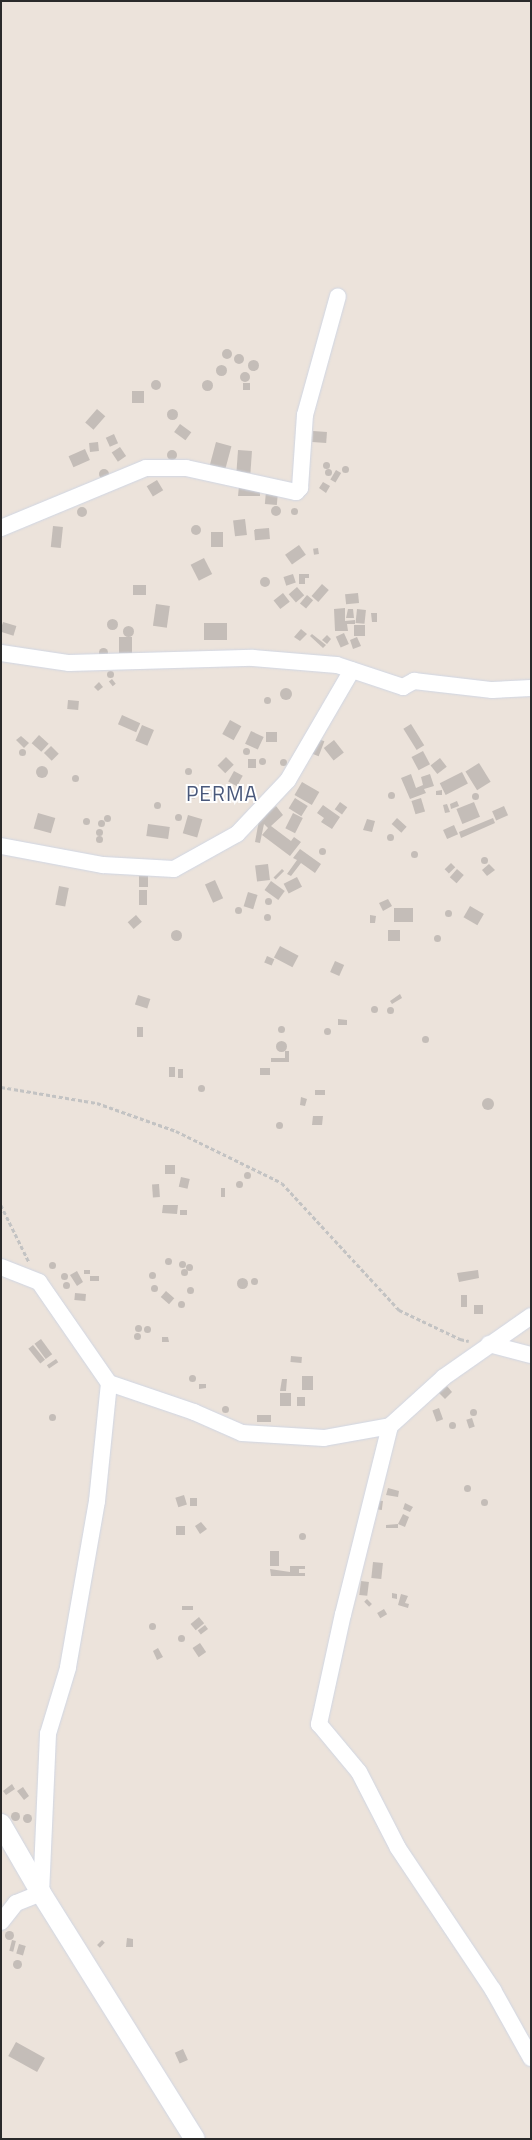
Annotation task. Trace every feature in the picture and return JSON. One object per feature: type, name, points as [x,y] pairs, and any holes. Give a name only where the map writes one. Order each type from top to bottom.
[{"type":"street","points":[[1,528],[146,468],[186,468],[296,492],[300,488],[305,415],[338,296]]},
{"type":"street","points":[[1,653],[70,663],[253,658],[337,665],[403,687],[414,681],[492,690],[531,688]]},
{"type":"street","points":[[1,846],[103,865],[174,869],[236,834],[288,780],[352,670]]},
{"type":"street","points":[[1,1267],[39,1282],[109,1383],[194,1412],[242,1433],[324,1438],[390,1426],[444,1378],[489,1344],[531,1316]]},
{"type":"street","points":[[489,1344],[531,1355]]},
{"type":"street","points":[[41,1893],[48,1734],[68,1668],[94,1521],[109,1383]]},
{"type":"street","points":[[390,1426],[343,1614],[319,1724],[359,1772],[398,1848],[493,1990],[531,2058]]},
{"type":"street","points":[[1,1824],[41,1893],[195,2139]]},
{"type":"street","points":[[1,1922],[16,1903],[41,1893]]},
{"type":"path","points":[[1,1087],[97,1103],[176,1131],[282,1183],[399,1310],[460,1339],[489,1344]]},
{"type":"path","points":[[1,1204],[39,1282]]},
{"type":"building","points":[[225,349],[229,349],[232,354],[231,358],[225,359],[222,356],[222,352]]},
{"type":"building","points":[[237,354],[241,354],[244,359],[243,363],[237,364],[234,361],[234,357]]},
{"type":"building","points":[[251,360],[255,360],[258,365],[257,369],[251,370],[248,367],[248,363]]},
{"type":"building","points":[[219,365],[223,365],[226,370],[225,374],[219,375],[216,372],[216,368]]},
{"type":"building","points":[[243,372],[247,372],[250,377],[249,381],[243,382],[240,379],[240,375]]},
{"type":"building","points":[[154,380],[158,380],[161,385],[160,389],[154,390],[151,387],[151,383]]},
{"type":"building","points":[[205,380],[209,380],[212,385],[211,389],[205,390],[202,387],[202,383]]},
{"type":"building","points":[[243,383],[250,383],[250,390],[243,390]]},
{"type":"building","points":[[132,391],[144,391],[144,403],[132,403]]},
{"type":"building","points":[[97,409],[105,416],[93,430],[85,423]]},
{"type":"building","points":[[170,409],[174,409],[177,414],[176,418],[170,419],[167,416],[167,412]]},
{"type":"building","points":[[180,424],[191,432],[185,440],[174,432]]},
{"type":"building","points":[[313,431],[327,432],[326,443],[312,442]]},
{"type":"building","points":[[114,434],[118,443],[110,447],[106,438]]},
{"type":"building","points":[[98,442],[99,451],[90,452],[89,443]]},
{"type":"building","points":[[216,442],[231,446],[224,475],[208,471]]},
{"type":"building","points":[[120,447],[126,456],[118,462],[112,453]]},
{"type":"building","points":[[85,449],[90,460],[73,467],[69,456]]},
{"type":"building","points":[[170,450],[174,450],[177,455],[176,459],[170,460],[167,457],[167,453]]},
{"type":"building","points":[[238,450],[252,451],[250,473],[236,472]]},
{"type":"building","points":[[326,461],[330,465],[326,469],[322,465]]},
{"type":"building","points":[[345,465],[349,469],[345,473],[341,469]]},
{"type":"building","points":[[104,469],[109,474],[104,479],[99,474]]},
{"type":"building","points":[[328,469],[331,472],[328,475],[325,472]]},
{"type":"building","points":[[336,470],[341,473],[335,483],[330,479]]},
{"type":"building","points":[[157,480],[163,490],[153,496],[147,486]]},
{"type":"building","points":[[323,482],[330,486],[326,493],[319,488]]},
{"type":"building","points":[[239,486],[260,487],[260,496],[238,496]]},
{"type":"building","points":[[266,491],[278,492],[277,505],[265,504]]},
{"type":"building","points":[[274,506],[278,506],[281,511],[280,515],[274,516],[271,513],[271,509]]},
{"type":"building","points":[[80,507],[84,507],[87,512],[86,516],[80,517],[77,514],[77,510]]},
{"type":"building","points":[[294,507],[298,511],[294,515],[290,511]]},
{"type":"building","points":[[245,519],[247,535],[235,536],[233,520]]},
{"type":"building","points":[[194,525],[198,525],[201,530],[200,534],[194,535],[191,532],[191,528]]},
{"type":"building","points":[[53,526],[63,527],[61,548],[51,547]]},
{"type":"building","points":[[269,528],[270,539],[255,540],[254,529]]},
{"type":"building","points":[[211,532],[223,532],[223,547],[211,547]]},
{"type":"building","points":[[299,545],[306,555],[292,565],[285,555]]},
{"type":"building","points":[[318,548],[319,554],[314,555],[313,549]]},
{"type":"building","points":[[204,558],[212,574],[199,581],[191,565]]},
{"type":"building","points":[[293,574],[296,583],[286,586],[283,577]]},
{"type":"building","points":[[299,574],[309,574],[309,578],[305,578],[305,584],[299,584]]},
{"type":"building","points":[[263,577],[267,577],[270,582],[269,586],[263,587],[260,584],[260,580]]},
{"type":"building","points":[[322,584],[329,590],[318,602],[312,596]]},
{"type":"building","points":[[133,585],[146,585],[146,595],[133,595]]},
{"type":"building","points":[[297,587],[304,595],[296,603],[289,594]]},
{"type":"building","points":[[283,593],[290,602],[280,609],[274,600]]},
{"type":"building","points":[[358,593],[359,603],[346,604],[345,594]]},
{"type":"building","points":[[307,595],[313,600],[306,609],[300,603]]},
{"type":"building","points":[[156,604],[170,606],[167,628],[153,626]]},
{"type":"building","points":[[345,608],[345,621],[355,620],[355,624],[347,624],[348,631],[335,631],[334,609]]},
{"type":"building","points":[[348,609],[353,609],[354,618],[346,618]]},
{"type":"building","points":[[357,609],[366,610],[364,624],[356,623]]},
{"type":"building","points":[[371,613],[377,613],[377,622],[372,622]]},
{"type":"building","points":[[110,619],[114,619],[117,624],[116,628],[110,629],[107,626],[107,622]]},
{"type":"building","points":[[3,622],[16,626],[13,636],[1,632]]},
{"type":"building","points":[[204,623],[227,623],[227,640],[204,640]]},
{"type":"building","points":[[354,625],[365,625],[365,636],[354,636]]},
{"type":"building","points":[[126,626],[130,626],[133,631],[132,635],[126,636],[123,633],[123,629]]},
{"type":"building","points":[[301,629],[307,634],[300,641],[294,637]]},
{"type":"building","points":[[344,633],[349,644],[341,648],[336,637]]},
{"type":"building","points":[[312,634],[326,645],[323,648],[310,636]]},
{"type":"building","points":[[327,635],[331,639],[327,644],[322,640]]},
{"type":"building","points":[[119,637],[132,637],[132,653],[119,653]]},
{"type":"building","points":[[357,637],[361,646],[353,649],[350,640]]},
{"type":"building","points":[[103,647],[108,652],[103,657],[98,652]]},
{"type":"building","points":[[110,670],[114,674],[110,678],[106,674]]},
{"type":"building","points":[[112,679],[116,684],[113,686],[109,682]]},
{"type":"building","points":[[99,682],[103,687],[98,691],[94,687]]},
{"type":"building","points":[[284,688],[288,688],[292,694],[288,700],[284,700],[280,696],[280,692]]},
{"type":"building","points":[[267,696],[271,700],[267,704],[263,700]]},
{"type":"building","points":[[68,700],[79,701],[78,710],[67,709]]},
{"type":"building","points":[[122,715],[140,723],[136,732],[118,724]]},
{"type":"building","points":[[230,720],[241,726],[234,740],[222,734]]},
{"type":"building","points":[[411,724],[424,745],[417,750],[403,729]]},
{"type":"building","points":[[142,725],[154,730],[147,746],[135,741]]},
{"type":"building","points":[[251,731],[264,737],[258,750],[245,744]]},
{"type":"building","points":[[266,732],[277,732],[277,742],[266,742]]},
{"type":"building","points":[[39,735],[49,744],[41,752],[32,743]]},
{"type":"building","points":[[21,736],[29,743],[24,748],[16,740]]},
{"type":"building","points":[[316,738],[324,741],[319,756],[310,753]]},
{"type":"building","points":[[334,740],[344,753],[334,761],[324,748]]},
{"type":"building","points":[[51,746],[59,754],[52,761],[44,753]]},
{"type":"building","points":[[246,747],[250,751],[246,755],[242,751]]},
{"type":"building","points":[[22,748],[26,752],[22,756],[18,752]]},
{"type":"building","points":[[423,751],[430,764],[419,770],[412,757]]},
{"type":"building","points":[[226,757],[234,765],[225,773],[218,765]]},
{"type":"building","points":[[262,757],[266,761],[262,765],[258,761]]},
{"type":"building","points":[[283,758],[287,762],[283,766],[279,762]]},
{"type":"building","points":[[440,758],[447,767],[437,774],[431,765]]},
{"type":"building","points":[[248,759],[256,759],[256,768],[248,768]]},
{"type":"building","points":[[479,763],[491,782],[477,790],[465,771]]},
{"type":"building","points":[[40,766],[44,766],[48,772],[44,778],[40,778],[36,774],[36,770]]},
{"type":"building","points":[[188,767],[192,771],[188,775],[184,771]]},
{"type":"building","points":[[234,771],[243,776],[237,786],[228,781]]},
{"type":"building","points":[[462,772],[468,784],[446,795],[440,783]]},
{"type":"building","points":[[75,774],[79,778],[75,782],[71,778]]},
{"type":"building","points":[[411,774],[416,788],[423,785],[421,777],[430,774],[434,786],[424,789],[426,793],[410,799],[401,778]]},
{"type":"building","points":[[302,782],[319,792],[312,805],[294,795]]},
{"type":"building","points":[[442,790],[442,795],[436,795],[436,791]]},
{"type":"building","points":[[192,791],[196,795],[192,799],[188,795]]},
{"type":"building","points":[[391,791],[395,795],[391,799],[387,795]]},
{"type":"building","points":[[475,792],[479,796],[475,800],[471,796]]},
{"type":"building","points":[[295,798],[308,806],[301,816],[289,808]]},
{"type":"building","points":[[421,798],[425,811],[416,814],[411,801]]},
{"type":"building","points":[[157,801],[161,805],[157,809],[153,805]]},
{"type":"building","points":[[457,801],[459,806],[451,809],[450,804]]},
{"type":"building","points":[[340,802],[347,807],[342,815],[335,809]]},
{"type":"building","points":[[474,802],[480,817],[462,824],[456,809]]},
{"type":"building","points":[[447,804],[450,812],[445,813],[443,805]]},
{"type":"building","points":[[323,805],[340,817],[332,829],[321,822],[324,818],[317,813]]},
{"type":"building","points":[[276,806],[283,815],[271,826],[291,841],[294,837],[301,842],[290,856],[262,835],[268,828],[264,824],[260,843],[255,842],[259,820]]},
{"type":"building","points":[[504,806],[508,815],[496,820],[492,811]]},
{"type":"building","points":[[38,813],[55,818],[51,833],[34,828]]},
{"type":"building","points":[[178,813],[182,817],[178,821],[174,817]]},
{"type":"building","points":[[293,813],[303,818],[295,833],[285,828]]},
{"type":"building","points":[[107,814],[111,818],[107,822],[103,818]]},
{"type":"building","points":[[188,815],[202,819],[197,837],[183,833]]},
{"type":"building","points":[[86,817],[90,821],[86,825],[82,821]]},
{"type":"building","points":[[397,818],[407,827],[401,833],[392,824]]},
{"type":"building","points":[[493,818],[495,823],[461,838],[459,832]]},
{"type":"building","points":[[101,819],[105,823],[101,827],[97,823]]},
{"type":"building","points":[[367,819],[375,821],[372,832],[363,830]]},
{"type":"building","points":[[148,824],[170,827],[168,839],[146,836]]},
{"type":"building","points":[[454,825],[458,834],[447,839],[443,830]]},
{"type":"building","points":[[99,828],[103,832],[99,836],[95,832]]},
{"type":"building","points":[[390,834],[393,837],[390,840],[387,837]]},
{"type":"building","points":[[99,835],[103,839],[99,843],[95,839]]},
{"type":"building","points":[[322,847],[326,851],[322,855],[318,851]]},
{"type":"building","points":[[300,849],[321,864],[315,873],[301,863],[291,876],[287,874],[297,860],[293,858]]},
{"type":"building","points":[[414,851],[417,854],[414,857],[411,854]]},
{"type":"building","points":[[484,856],[488,860],[484,864],[480,860]]},
{"type":"building","points":[[451,863],[455,867],[449,874],[445,869]]},
{"type":"building","points":[[268,864],[270,880],[257,881],[255,866]]},
{"type":"building","points":[[489,864],[495,870],[487,876],[482,870]]},
{"type":"building","points":[[282,869],[284,871],[276,880],[274,877]]},
{"type":"building","points":[[457,869],[464,875],[457,883],[450,877]]},
{"type":"building","points":[[139,876],[148,876],[148,887],[139,887]]},
{"type":"building","points":[[297,877],[302,887],[289,894],[284,884]]},
{"type":"building","points":[[215,880],[223,898],[213,903],[205,884]]},
{"type":"building","points":[[271,881],[285,891],[278,900],[265,890]]},
{"type":"building","points":[[59,886],[69,888],[65,907],[55,905]]},
{"type":"building","points":[[139,890],[147,890],[147,905],[139,905]]},
{"type":"building","points":[[248,892],[258,895],[253,909],[244,906]]},
{"type":"building","points":[[268,897],[272,901],[268,905],[264,901]]},
{"type":"building","points":[[388,899],[392,906],[383,911],[379,903]]},
{"type":"building","points":[[238,906],[242,910],[238,914],[234,910]]},
{"type":"building","points":[[470,906],[484,914],[477,925],[464,917]]},
{"type":"building","points":[[394,908],[413,908],[413,922],[394,922]]},
{"type":"building","points":[[448,909],[452,913],[448,917],[444,913]]},
{"type":"building","points":[[267,913],[271,917],[267,921],[263,917]]},
{"type":"building","points":[[136,915],[142,922],[134,929],[128,922]]},
{"type":"building","points":[[370,915],[376,916],[375,923],[370,923]]},
{"type":"building","points":[[176,929],[182,935],[176,941],[170,935]]},
{"type":"building","points":[[388,930],[400,930],[400,941],[388,941]]},
{"type":"building","points":[[437,934],[441,938],[437,942],[433,938]]},
{"type":"building","points":[[280,946],[299,956],[292,967],[274,957]]},
{"type":"building","points":[[267,956],[274,959],[272,966],[264,962]]},
{"type":"building","points":[[335,961],[344,965],[339,976],[330,972]]},
{"type":"building","points":[[400,994],[402,998],[392,1004],[390,1001]]},
{"type":"building","points":[[138,995],[150,999],[147,1009],[135,1005]]},
{"type":"building","points":[[374,1005],[378,1009],[374,1013],[370,1009]]},
{"type":"building","points":[[390,1007],[393,1010],[390,1013],[387,1010]]},
{"type":"building","points":[[338,1019],[347,1020],[347,1025],[338,1025]]},
{"type":"building","points":[[281,1025],[285,1029],[281,1033],[277,1029]]},
{"type":"building","points":[[137,1027],[143,1027],[143,1037],[137,1037]]},
{"type":"building","points":[[327,1027],[331,1031],[327,1035],[323,1031]]},
{"type":"building","points":[[425,1035],[429,1039],[425,1043],[421,1039]]},
{"type":"building","points":[[281,1040],[287,1046],[281,1052],[275,1046]]},
{"type":"building","points":[[285,1051],[289,1051],[289,1062],[271,1062],[271,1058],[285,1058]]},
{"type":"building","points":[[169,1067],[175,1067],[175,1077],[169,1077]]},
{"type":"building","points":[[260,1068],[270,1068],[270,1075],[260,1075]]},
{"type":"building","points":[[178,1069],[183,1069],[183,1078],[178,1078]]},
{"type":"building","points":[[201,1084],[205,1088],[201,1092],[197,1088]]},
{"type":"building","points":[[315,1090],[325,1090],[325,1095],[315,1095]]},
{"type":"building","points":[[301,1097],[307,1099],[305,1106],[300,1105]]},
{"type":"building","points":[[488,1098],[494,1104],[488,1110],[482,1104]]},
{"type":"building","points":[[313,1116],[323,1116],[322,1125],[312,1125]]},
{"type":"building","points":[[279,1121],[283,1125],[279,1129],[275,1125]]},
{"type":"building","points":[[165,1165],[175,1165],[175,1174],[165,1174]]},
{"type":"building","points":[[247,1171],[251,1175],[247,1179],[243,1175]]},
{"type":"building","points":[[181,1177],[190,1179],[188,1189],[179,1187]]},
{"type":"building","points":[[239,1180],[243,1184],[239,1188],[235,1184]]},
{"type":"building","points":[[152,1184],[159,1184],[160,1197],[153,1197]]},
{"type":"building","points":[[221,1188],[225,1188],[225,1197],[221,1197]]},
{"type":"building","points":[[163,1205],[178,1205],[177,1214],[162,1213]]},
{"type":"building","points":[[180,1210],[187,1210],[187,1215],[180,1215]]},
{"type":"building","points":[[168,1257],[172,1261],[168,1265],[164,1261]]},
{"type":"building","points":[[182,1260],[186,1264],[182,1268],[178,1264]]},
{"type":"building","points":[[52,1261],[56,1265],[52,1269],[48,1265]]},
{"type":"building","points":[[189,1263],[193,1267],[189,1271],[185,1267]]},
{"type":"building","points":[[184,1268],[188,1272],[184,1276],[180,1272]]},
{"type":"building","points":[[84,1270],[90,1270],[90,1274],[84,1274]]},
{"type":"building","points":[[478,1270],[479,1278],[459,1282],[457,1273]]},
{"type":"building","points":[[77,1271],[83,1282],[77,1286],[70,1275]]},
{"type":"building","points":[[152,1271],[156,1275],[152,1279],[148,1275]]},
{"type":"building","points":[[64,1272],[68,1276],[64,1280],[60,1276]]},
{"type":"building","points":[[90,1276],[99,1276],[99,1281],[90,1281]]},
{"type":"building","points":[[242,1277],[248,1283],[242,1289],[236,1283]]},
{"type":"building","points":[[254,1277],[258,1281],[254,1285],[250,1281]]},
{"type":"building","points":[[66,1281],[70,1285],[66,1289],[62,1285]]},
{"type":"building","points":[[154,1284],[158,1288],[154,1292],[150,1288]]},
{"type":"building","points":[[190,1286],[194,1290],[190,1294],[186,1290]]},
{"type":"building","points":[[166,1291],[174,1298],[169,1304],[161,1297]]},
{"type":"building","points":[[75,1293],[86,1294],[85,1301],[74,1300]]},
{"type":"building","points":[[461,1295],[467,1295],[467,1307],[461,1307]]},
{"type":"building","points":[[181,1300],[185,1304],[181,1308],[177,1304]]},
{"type":"building","points":[[474,1305],[483,1305],[483,1314],[474,1314]]},
{"type":"building","points":[[138,1324],[142,1328],[138,1332],[134,1328]]},
{"type":"building","points":[[147,1325],[151,1329],[147,1333],[143,1329]]},
{"type":"building","points":[[137,1332],[141,1336],[137,1340],[133,1336]]},
{"type":"building","points":[[162,1337],[168,1337],[169,1342],[162,1342]]},
{"type":"building","points":[[41,1339],[52,1354],[46,1359],[35,1344]]},
{"type":"building","points":[[33,1345],[45,1360],[40,1364],[28,1349]]},
{"type":"building","points":[[291,1356],[302,1357],[301,1363],[290,1362]]},
{"type":"building","points":[[56,1359],[58,1362],[49,1368],[47,1365]]},
{"type":"building","points":[[192,1374],[196,1378],[192,1382],[188,1378]]},
{"type":"building","points":[[302,1376],[313,1376],[313,1390],[302,1390]]},
{"type":"building","points":[[282,1379],[287,1379],[286,1391],[280,1391]]},
{"type":"building","points":[[199,1384],[206,1384],[206,1388],[199,1389]]},
{"type":"building","points":[[447,1386],[452,1392],[445,1399],[439,1393]]},
{"type":"building","points":[[280,1393],[291,1393],[291,1406],[280,1406]]},
{"type":"building","points":[[297,1397],[305,1397],[305,1406],[297,1406]]},
{"type":"building","points":[[225,1405],[229,1409],[225,1413],[221,1409]]},
{"type":"building","points":[[439,1408],[443,1419],[437,1422],[432,1410]]},
{"type":"building","points":[[473,1408],[477,1412],[473,1416],[469,1412]]},
{"type":"building","points":[[52,1413],[56,1417],[52,1421],[48,1417]]},
{"type":"building","points":[[257,1415],[271,1415],[271,1422],[257,1422]]},
{"type":"building","points":[[472,1418],[475,1427],[469,1428],[466,1420]]},
{"type":"building","points":[[452,1421],[456,1425],[452,1429],[448,1425]]},
{"type":"building","points":[[467,1484],[471,1488],[467,1492],[463,1488]]},
{"type":"building","points":[[388,1488],[399,1491],[398,1497],[386,1495]]},
{"type":"building","points":[[184,1495],[187,1505],[178,1507],[175,1498]]},
{"type":"building","points":[[190,1498],[197,1498],[197,1506],[190,1506]]},
{"type":"building","points":[[484,1498],[488,1502],[484,1506],[480,1502]]},
{"type":"building","points":[[375,1500],[383,1501],[382,1510],[374,1509]]},
{"type":"building","points":[[405,1503],[413,1507],[410,1512],[403,1509]]},
{"type":"building","points":[[403,1514],[409,1517],[405,1527],[398,1524]]},
{"type":"building","points":[[201,1522],[207,1529],[200,1534],[195,1526]]},
{"type":"building","points":[[398,1524],[398,1528],[386,1528],[386,1525]]},
{"type":"building","points":[[176,1526],[185,1526],[185,1535],[176,1535]]},
{"type":"building","points":[[302,1532],[306,1536],[302,1540],[298,1536]]},
{"type":"building","points":[[270,1551],[279,1551],[279,1566],[270,1566]]},
{"type":"building","points":[[373,1562],[383,1563],[381,1579],[371,1578]]},
{"type":"building","points":[[290,1566],[305,1566],[305,1569],[299,1569],[299,1573],[305,1573],[305,1576],[271,1576],[270,1569],[290,1572]]},
{"type":"building","points":[[361,1581],[369,1582],[367,1596],[359,1595]]},
{"type":"building","points":[[392,1593],[397,1594],[397,1599],[392,1598]]},
{"type":"building","points":[[401,1594],[408,1596],[405,1603],[409,1604],[408,1608],[398,1605]]},
{"type":"building","points":[[367,1599],[372,1604],[369,1607],[364,1602]]},
{"type":"building","points":[[182,1606],[193,1606],[193,1610],[182,1610]]},
{"type":"building","points":[[384,1609],[387,1614],[380,1618],[377,1613]]},
{"type":"building","points":[[199,1617],[204,1623],[196,1630],[191,1624]]},
{"type":"building","points":[[152,1622],[156,1626],[152,1630],[148,1626]]},
{"type":"building","points":[[205,1625],[208,1629],[201,1634],[198,1630]]},
{"type":"building","points":[[181,1634],[185,1638],[181,1642],[177,1638]]},
{"type":"building","points":[[200,1643],[206,1652],[199,1657],[193,1648]]},
{"type":"building","points":[[158,1648],[163,1657],[157,1660],[153,1651]]},
{"type":"building","points":[[12,1784],[15,1789],[6,1795],[3,1791]]},
{"type":"building","points":[[23,1787],[29,1796],[24,1800],[17,1791]]},
{"type":"building","points":[[15,1812],[19,1816],[15,1820],[11,1816]]},
{"type":"building","points":[[27,1814],[31,1818],[27,1822],[23,1818]]},
{"type":"building","points":[[9,1931],[13,1935],[9,1939],[5,1935]]},
{"type":"building","points":[[127,1938],[133,1939],[133,1947],[126,1947]]},
{"type":"building","points":[[12,1940],[16,1941],[13,1952],[9,1951]]},
{"type":"building","points":[[102,1940],[105,1943],[100,1948],[97,1945]]},
{"type":"building","points":[[19,1944],[26,1946],[23,1956],[16,1954]]},
{"type":"building","points":[[17,1960],[21,1964],[17,1968],[13,1964]]},
{"type":"building","points":[[16,2042],[45,2058],[37,2072],[8,2056]]},
{"type":"building","points":[[183,2049],[188,2060],[180,2064],[175,2053]]},
{"type":"district","name":"PERMA","points":[[222,793]]}]
